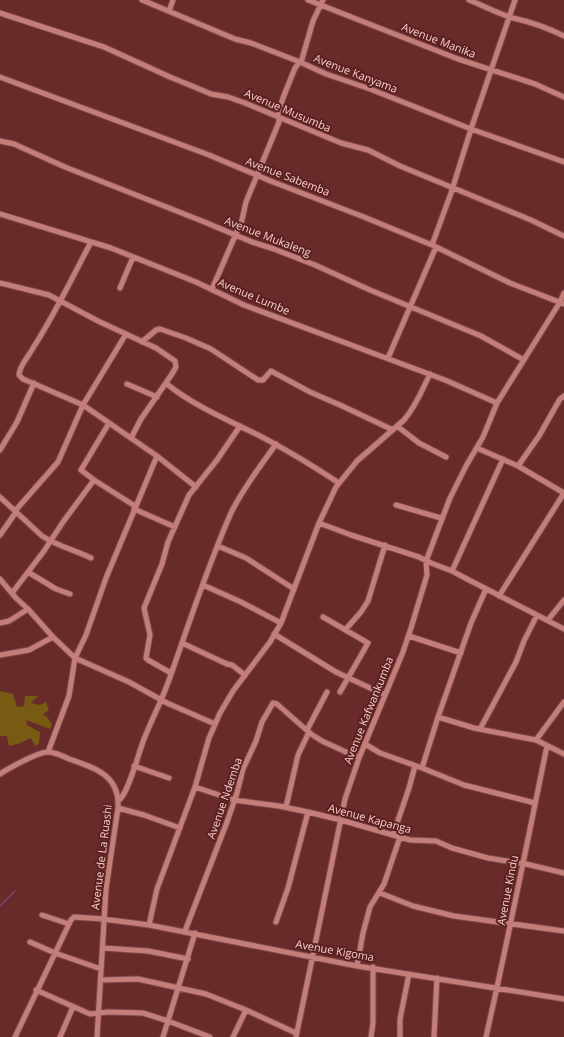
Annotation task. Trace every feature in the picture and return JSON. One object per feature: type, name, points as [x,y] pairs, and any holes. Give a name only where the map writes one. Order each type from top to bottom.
[{"type":"street","name":"Avenue Kanyama","points":[[142,0],[235,39],[251,43],[326,74],[370,89],[471,129],[564,162]]},
{"type":"street","points":[[169,11],[173,0]]},
{"type":"street","name":"Avenue Manika","points":[[308,0],[322,2],[458,59],[535,84],[564,97]]},
{"type":"street","points":[[470,0],[510,17],[533,23],[564,36]]},
{"type":"street","points":[[388,358],[434,246],[471,129],[515,0]]},
{"type":"street","points":[[212,289],[242,220],[246,202],[279,122],[278,111],[300,62],[313,21],[322,2]]},
{"type":"street","name":"Avenue Musumba","points":[[0,13],[104,47],[211,94],[228,97],[245,103],[341,143],[368,150],[400,166],[531,220],[564,236]]},
{"type":"street","name":"Avenue Sabemba","points":[[0,77],[202,152],[258,176],[364,217],[434,246],[510,283],[562,303]]},
{"type":"street","name":"Avenue Mukaleng","points":[[0,141],[14,144],[65,167],[235,235],[315,265],[410,307],[430,313],[492,341],[524,360]]},
{"type":"street","name":"Avenue Lumbe","points":[[0,214],[111,248],[212,289],[244,305],[430,374],[497,403]]},
{"type":"street","points":[[91,242],[44,332],[19,374],[23,379],[83,405],[157,456],[196,487]]},
{"type":"street","points":[[120,288],[133,257]]},
{"type":"street","points":[[0,283],[41,292],[60,300],[89,316],[156,348],[175,361],[176,367],[167,384],[141,419],[131,438]]},
{"type":"street","name":"Avenue Kafwankumba","points":[[296,1035],[346,799],[359,758],[408,636],[427,575],[426,561],[441,518],[466,466],[477,448],[497,403],[562,303],[564,293]]},
{"type":"street","points":[[142,342],[156,330],[160,329],[186,338],[210,349],[258,380],[263,380],[271,371],[310,392],[395,428],[446,457]]},
{"type":"street","points":[[0,534],[16,511],[58,462],[83,405],[126,334]]},
{"type":"street","points":[[150,925],[157,889],[195,787],[209,738],[215,724],[228,699],[281,623],[319,523],[338,483],[357,461],[404,420],[415,406],[430,374]]},
{"type":"street","points":[[0,450],[17,422],[34,383]]},
{"type":"street","points":[[127,384],[157,397]]},
{"type":"street","points":[[167,384],[189,400],[301,458],[338,483]]},
{"type":"street","points":[[518,466],[549,419],[560,399],[564,396]]},
{"type":"street","points":[[109,423],[80,469],[135,508],[175,527]]},
{"type":"street","points":[[171,673],[146,658],[150,635],[144,608],[162,564],[168,542],[186,501],[230,443],[240,426]]},
{"type":"street","points":[[119,800],[124,794],[161,700],[203,585],[232,513],[255,472],[276,444]]},
{"type":"street","points":[[477,448],[518,466],[564,493],[499,596]]},
{"type":"street","points":[[0,774],[21,762],[48,752],[69,696],[75,658],[86,635],[135,508],[157,456]]},
{"type":"street","points":[[452,571],[503,459]]},
{"type":"street","points":[[12,593],[94,480]]},
{"type":"street","points":[[0,497],[38,534],[50,542],[73,549],[91,558]]},
{"type":"street","points":[[396,505],[441,518]]},
{"type":"street","points":[[319,523],[351,535],[413,554],[426,561],[452,571],[564,629]]},
{"type":"street","points":[[345,630],[361,612],[368,601],[386,545]]},
{"type":"street","points":[[218,546],[246,558],[294,589]]},
{"type":"street","points":[[28,572],[56,589],[70,594]]},
{"type":"street","points":[[0,580],[53,637],[75,658],[129,682],[161,700],[215,724]]},
{"type":"street","points":[[203,585],[241,602],[281,623]]},
{"type":"street","points":[[422,768],[461,652],[486,589]]},
{"type":"street","points":[[548,620],[564,600]]},
{"type":"street","points":[[0,623],[9,621],[28,609]]},
{"type":"street","points":[[480,729],[516,662],[526,636],[537,615]]},
{"type":"street","points":[[323,617],[368,644],[340,692]]},
{"type":"street","points":[[274,634],[347,678],[385,695]]},
{"type":"street","points":[[408,636],[461,652]]},
{"type":"street","points":[[0,655],[29,650],[53,637]]},
{"type":"street","points":[[182,643],[232,665],[245,675]]},
{"type":"street","points":[[286,807],[298,755],[327,692]]},
{"type":"street","points":[[536,740],[564,702]]},
{"type":"street","name":"Avenue Ndemba","points":[[185,931],[234,800],[243,769],[262,722],[273,703],[277,704],[322,741],[359,758]]},
{"type":"street","points":[[438,717],[480,729],[536,740],[564,754]]},
{"type":"street","points":[[365,744],[380,753],[464,785],[535,803]]},
{"type":"street","name":"Avenue Kindu","points":[[486,1037],[498,988],[522,863],[547,746]]},
{"type":"street","name":"Avenue de La Ruashi","points":[[48,752],[89,766],[106,775],[114,785],[119,800],[103,919],[103,948],[97,1037]]},
{"type":"street","points":[[134,766],[169,778]]},
{"type":"street","points":[[394,835],[415,766]]},
{"type":"street","name":"Avenue Kapanga","points":[[195,787],[234,800],[286,807],[341,820],[410,840],[436,841],[452,848],[488,858],[522,863],[564,873]]},
{"type":"street","points":[[118,808],[144,815],[180,828]]},
{"type":"street","points":[[276,922],[288,888],[308,812]]},
{"type":"street","points":[[358,966],[367,917],[372,903],[380,893],[384,884],[400,837]]},
{"type":"street","points":[[380,893],[413,906],[454,916],[564,931]]},
{"type":"street","points":[[15,1037],[54,952],[69,924],[42,915]]},
{"type":"street","name":"Avenue Kigoma","points":[[69,924],[74,917],[150,925],[358,966],[373,967],[564,999]]},
{"type":"street","points":[[163,1037],[195,933]]},
{"type":"street","points":[[30,942],[101,969]]},
{"type":"street","points":[[103,948],[148,952],[188,959]]},
{"type":"street","points":[[371,1037],[373,1023],[373,967]]},
{"type":"street","points":[[400,1037],[400,1019],[409,974]]},
{"type":"street","points":[[434,1037],[437,978]]},
{"type":"street","points":[[101,980],[138,979],[206,994],[246,1010],[296,1035]]},
{"type":"street","points":[[36,990],[90,1014],[108,1012],[143,1013],[210,1037]]},
{"type":"street","points":[[60,1037],[73,1007]]},
{"type":"street","points":[[233,1037],[246,1010]]},
{"type":"shaded area","points":[[0,691],[13,694],[17,707],[24,706],[25,696],[38,696],[31,703],[40,705],[46,702],[49,710],[43,714],[48,718],[52,725],[50,729],[26,720],[27,725],[40,732],[39,744],[35,746],[31,738],[9,746],[7,736],[0,736]]},
{"type":"waterway","points":[[0,906],[15,891]]}]
